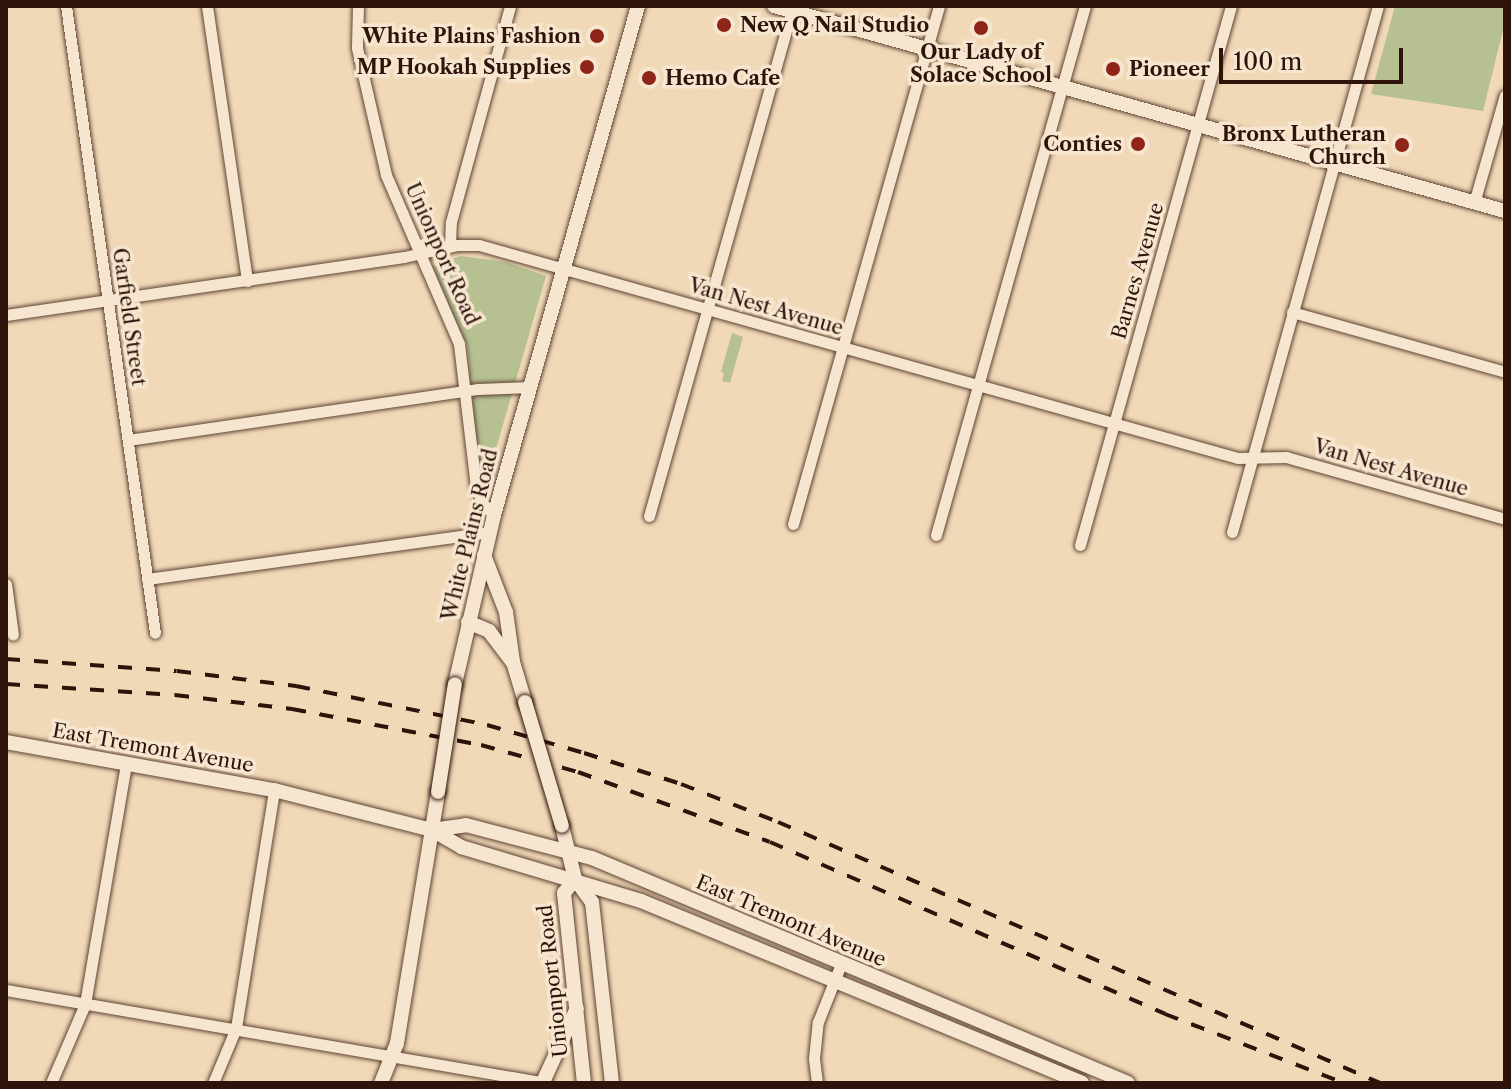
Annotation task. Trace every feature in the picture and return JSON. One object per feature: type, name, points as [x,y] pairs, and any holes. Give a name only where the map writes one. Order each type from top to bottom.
[{"type":"main road","name":"White Plains Road","points":[[381,1083],[392,1058],[468,622],[494,515],[638,6]]},
{"type":"main road","points":[[774,6],[792,8],[1505,211]]},
{"type":"main road","name":"Unionport Road","points":[[484,555],[506,612],[513,662],[575,879],[592,902],[612,1083]]},
{"type":"main road","name":"Unionport Road","points":[[468,622],[489,631],[513,662]]},
{"type":"main road","name":"East Tremont Avenue","points":[[6,742],[274,790],[432,830],[461,847],[641,901],[1082,1083]]},
{"type":"main road","name":"East Tremont Avenue","points":[[432,830],[466,825],[568,851],[1128,1083]]},
{"type":"main road","name":"Unionport Road","points":[[575,879],[564,893],[584,1083]]},
{"type":"main road","points":[[544,1083],[577,1008]]},
{"type":"main road","points":[[1061,1074],[1068,1058]]},
{"type":"street","name":"Garfield Street","points":[[66,6],[155,633]]},
{"type":"street","points":[[207,6],[247,281]]},
{"type":"street","name":"Unionport Road","points":[[358,6],[357,48],[383,163],[399,211],[459,344],[476,486],[482,503],[494,515]]},
{"type":"street","points":[[450,246],[451,222],[510,6]]},
{"type":"street","points":[[793,524],[939,6]]},
{"type":"street","points":[[936,535],[1085,6]]},
{"type":"street","name":"Barnes Avenue","points":[[1080,545],[1231,6]]},
{"type":"street","points":[[1232,532],[1378,6]]},
{"type":"street","points":[[649,516],[792,8]]},
{"type":"street","points":[[1474,203],[1505,95]]},
{"type":"street","name":"Van Nest Avenue","points":[[6,315],[247,281],[419,254],[450,246],[479,245],[1114,423],[1251,459],[1286,457],[1505,519]]},
{"type":"street","points":[[1292,312],[1505,372]]},
{"type":"street","points":[[128,440],[509,385],[531,387]]},
{"type":"street","points":[[147,579],[490,532]]},
{"type":"street","points":[[6,584],[13,635]]},
{"type":"street","points":[[51,1083],[85,1004],[126,765]]},
{"type":"street","points":[[213,1083],[236,1028],[274,790]]},
{"type":"street","points":[[817,1083],[816,1034],[821,1008],[841,964]]},
{"type":"street","points":[[6,990],[544,1083]]},
{"type":"street","points":[[509,1083],[522,1078]]},
{"type":"green space","points":[[1395,6],[1505,6],[1505,22],[1483,111],[1371,94]]},
{"type":"green space","points":[[461,256],[506,262],[546,276],[485,487],[481,486],[467,345],[431,267]]},
{"type":"green space","points":[[732,333],[743,337],[730,383],[722,381],[724,373],[721,372]]},
{"type":"railway","points":[[6,659],[177,671],[296,686],[487,725],[584,753],[681,784],[778,822],[1380,1083]]},
{"type":"railway","points":[[6,684],[175,695],[292,709],[481,745],[578,772],[770,842],[1165,1014],[1344,1083]]},
{"type":"place","name":"New Q Nail Studio","points":[[724,25]]},
{"type":"place","name":"Our Lady of Solace School","points":[[981,28]]},
{"type":"place","name":"White Plains Fashion","points":[[597,36]]},
{"type":"place","name":"MP Hookah Supplies","points":[[587,67]]},
{"type":"place","name":"Pioneer","points":[[1113,69]]},
{"type":"place","name":"Hemo Cafe","points":[[649,78]]},
{"type":"place","name":"Conties","points":[[1138,144]]},
{"type":"place","name":"Bronx Lutheran Church","points":[[1402,145]]}]
